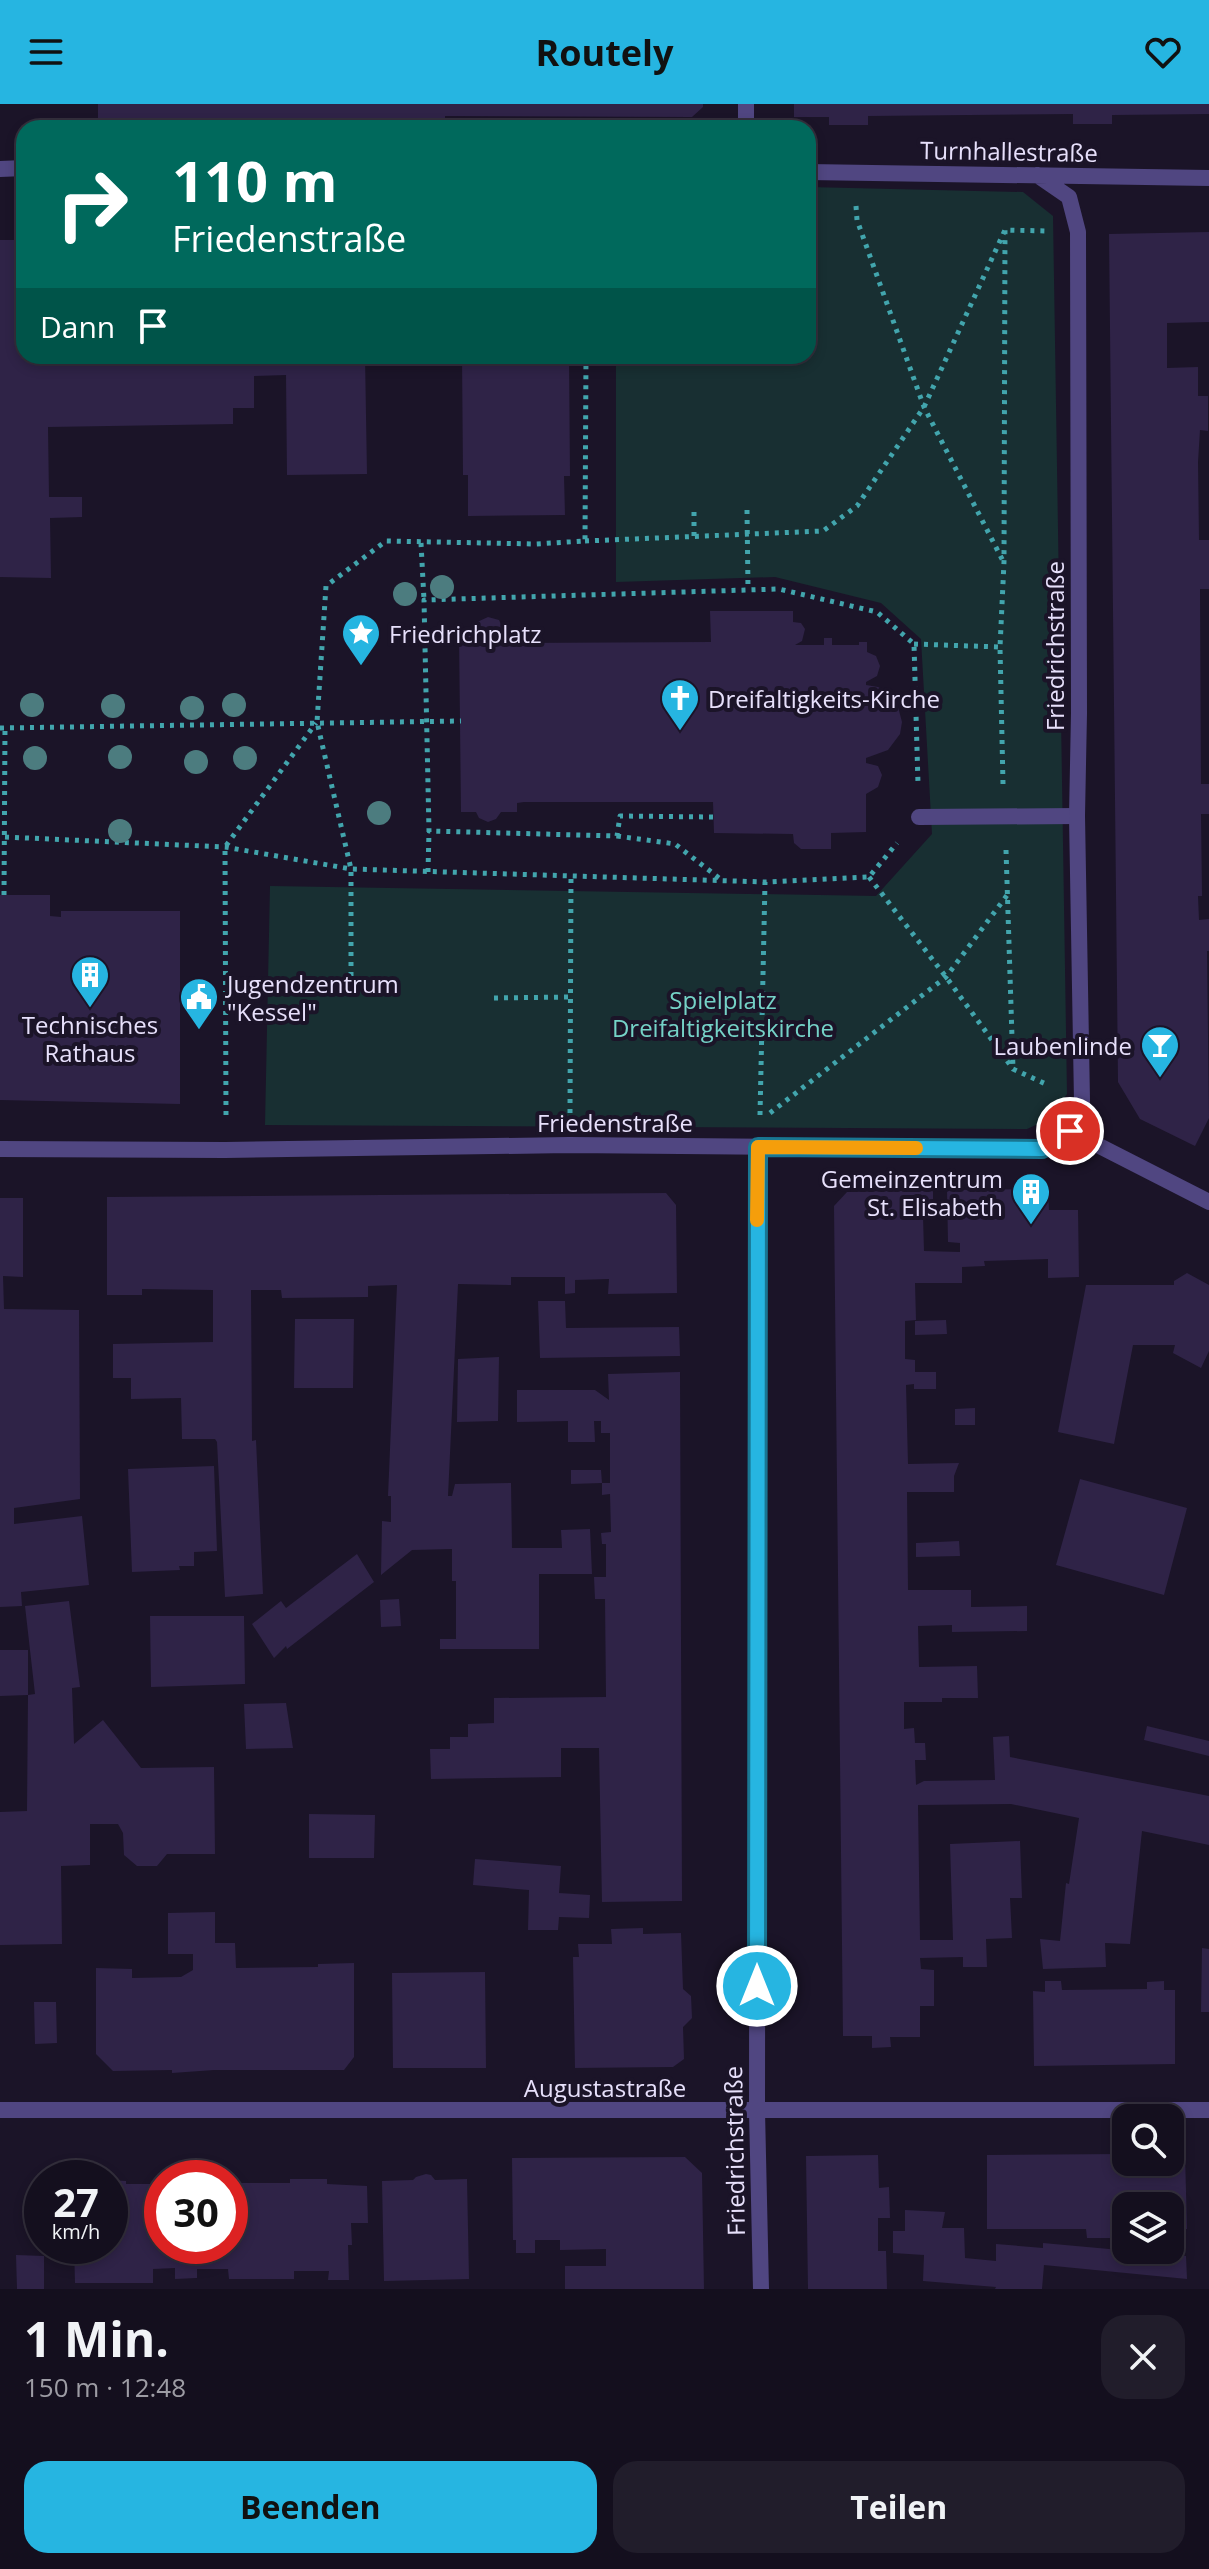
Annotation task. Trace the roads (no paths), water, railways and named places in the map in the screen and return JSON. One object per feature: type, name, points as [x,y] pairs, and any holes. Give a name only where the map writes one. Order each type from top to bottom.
[{"type":"street","name":"Turnhallestraße","points":[[816,172],[1209,178]]},
{"type":"street","name":"Friedrichstraße","points":[[1037,175],[1069,197],[1078,232],[1077,816],[1082,1101],[1070,1131]]},
{"type":"street","points":[[919,817],[1077,816]]},
{"type":"street","points":[[1070,1131],[1209,1202]]},
{"type":"street","name":"Friedenstraße","points":[[0,1149],[225,1150],[569,1145],[1042,1149],[1070,1131]]},
{"type":"street","name":"Friedrichstraße","points":[[758,1147],[757,2111],[761,2289]]},
{"type":"street","name":"Augustastraße","points":[[0,2110],[1209,2110]]},
{"type":"place","name":"Friedrichplatz","points":[[361,667]]},
{"type":"place","name":"Dreifaltigkeits-Kirche","points":[[680,732]]},
{"type":"place","name":"Technisches Rathaus","points":[[90,1009]]},
{"type":"place","name":"Jugendzentrum \"Kessel\"","points":[[199,1031]]},
{"type":"place","name":"Laubenlinde","points":[[1160,1079]]},
{"type":"place","name":"Gemeinzentrum St. Elisabeth","points":[[1031,1226]]},
{"type":"park label","name":"Spielplatz Dreifaltigkeitskirche","points":[[723,1013]]}]
